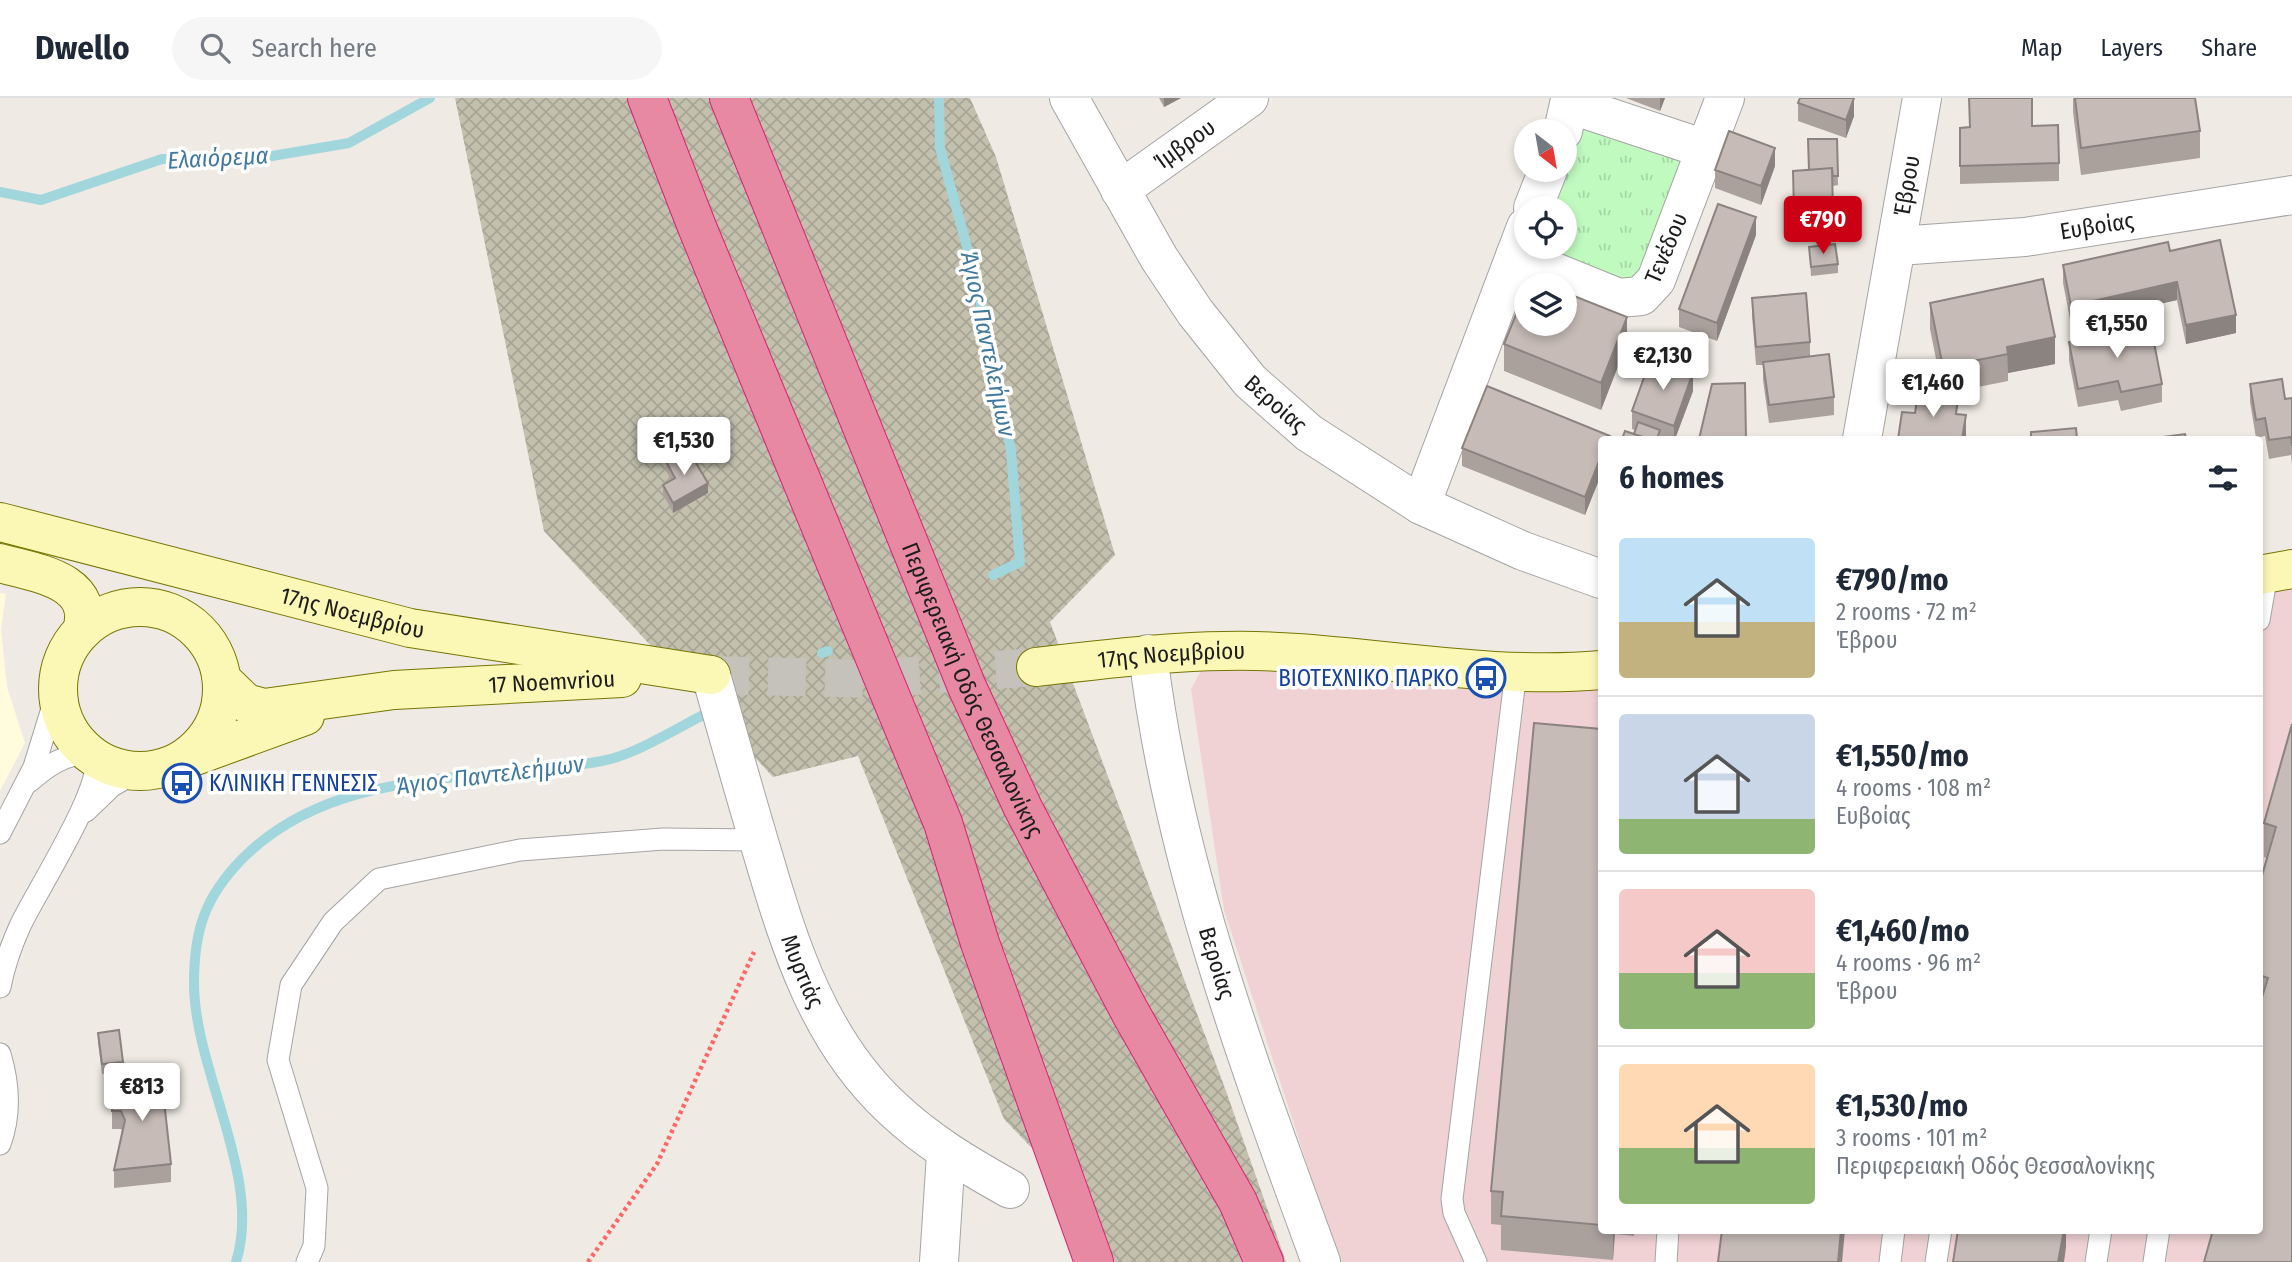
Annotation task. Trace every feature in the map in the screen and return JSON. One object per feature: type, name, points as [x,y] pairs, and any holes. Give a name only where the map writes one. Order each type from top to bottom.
[{"type":"highway","points":[[647,98],[727,301],[943,823],[980,943],[1094,1262]]},
{"type":"highway","name":"Περιφερειακή Οδός Θεσσαλονίκης","points":[[729,98],[967,687],[1023,808],[1130,1013],[1238,1202],[1264,1262]]},
{"type":"street","name":"Βεροίας","points":[[1069,98],[1119,190],[1195,312],[1250,382],[1309,433],[1421,505],[1523,551],[1598,578]]},
{"type":"street","name":"Ίμβρου","points":[[1119,190],[1249,98]]},
{"type":"street","name":"Τενέδου","points":[[1551,259],[1619,298],[1641,296],[1656,280],[1725,98]]},
{"type":"street","name":"Έβρου","points":[[1863,436],[1898,247],[1922,98]]},
{"type":"street","points":[[1566,119],[1569,104],[1705,149]]},
{"type":"street","name":"Ευβοίας","points":[[1898,247],[2025,237],[2292,194]]},
{"type":"street","name":"Τενέδου","points":[[1421,505],[1514,257]]},
{"type":"street","name":"17ης Νοεμβρίου","points":[[0,522],[410,628],[711,675]]},
{"type":"street","points":[[0,563],[56,578],[70,586],[83,606],[82,631]]},
{"type":"street","points":[[175,763],[197,749],[212,728],[221,705],[222,680],[214,652],[192,625],[174,614],[147,608],[119,610],[82,631],[66,656],[59,686],[65,723],[92,755],[116,767],[138,771],[175,763],[305,716],[394,690]]},
{"type":"street","name":"17ης Νοεμβρίου","points":[[1037,667],[1148,654],[1256,650],[1516,671],[1598,670]]},
{"type":"street","name":"Βεροίας","points":[[1148,654],[1154,709],[1203,920],[1321,1262]]},
{"type":"street","name":"17 Noemvriou","points":[[394,690],[711,675]]},
{"type":"street","name":"Μυρτιάς","points":[[711,675],[778,907],[801,975],[838,1044],[890,1107],[946,1154],[1010,1189]]},
{"type":"street","points":[[222,680],[246,703],[264,708],[394,690]]},
{"type":"street","points":[[939,1262],[946,1154]]},
{"type":"lane","points":[[2263,607],[2273,573]]},
{"type":"lane","points":[[1476,1262],[1453,1209],[1452,1199],[1516,671]]},
{"type":"lane","points":[[0,832],[25,786],[46,734],[59,686]]},
{"type":"lane","points":[[0,987],[19,928],[78,820],[96,777],[92,755],[74,753],[59,760],[25,786]]},
{"type":"lane","points":[[78,820],[112,786],[138,771]]},
{"type":"lane","points":[[307,1262],[314,1245],[317,1188],[278,1060],[291,985],[333,922],[379,879],[520,850],[663,839],[758,840]]},
{"type":"lane","points":[[0,1054],[6,1077],[8,1105],[0,1144]]},
{"type":"lane","points":[[1665,1262],[1668,1234]]},
{"type":"lane","points":[[1890,1262],[1894,1234]]},
{"type":"lane","points":[[1936,1262],[1940,1234]]},
{"type":"lane","points":[[2096,1262],[2100,1234]]},
{"type":"lane","points":[[2154,1262],[2158,1234]]},
{"type":"path","points":[[588,1262],[657,1164],[751,957],[778,907]]},
{"type":"shaded area","points":[[455,98],[970,98],[996,157],[1115,555],[1050,622],[1226,1091],[1286,1262],[1081,1262],[1046,1163],[1004,1119],[858,756],[773,777],[544,531]]},
{"type":"shaded area","points":[[2292,579],[2292,1262],[1339,1262],[1224,910],[1191,689],[1201,671],[1246,664],[1598,682],[1598,1234],[2263,1234],[2263,584]]},
{"type":"shaded area","points":[[0,593],[6,594],[1,629],[7,687],[25,743],[0,791]]},
{"type":"green space","points":[[1578,121],[1684,159],[1638,288],[1564,259],[1577,259],[1577,196],[1552,196],[1558,182],[1577,182]]},
{"type":"building","points":[[1800,98],[1854,98],[1846,120],[1798,103]]},
{"type":"building","points":[[1969,98],[2032,98],[2032,126],[2058,125],[2059,163],[1960,166],[1960,128],[1970,127]]},
{"type":"building","points":[[2075,98],[2195,98],[2200,131],[2081,148]]},
{"type":"building","points":[[1729,131],[1775,148],[1761,186],[1715,170]]},
{"type":"building","points":[[1808,139],[1837,139],[1838,176],[1833,176],[1832,168],[1809,170]]},
{"type":"building","points":[[1832,168],[1833,212],[1794,214],[1793,171]]},
{"type":"building","points":[[1718,204],[1756,217],[1717,323],[1679,309]]},
{"type":"building","points":[[2220,240],[2236,315],[2186,325],[2177,282],[2071,306],[2063,265],[2168,242],[2170,251]]},
{"type":"building","points":[[1835,244],[1838,264],[1811,267],[1809,247]]},
{"type":"building","points":[[2043,279],[2055,337],[2007,347],[2008,354],[1943,367],[1930,303]]},
{"type":"building","points":[[1806,293],[1810,342],[1756,347],[1752,298]]},
{"type":"building","points":[[1577,297],[1627,317],[1601,383],[1504,344],[1514,319],[1514,336],[1577,336]]},
{"type":"building","points":[[2151,327],[2162,384],[2121,392],[2118,381],[2078,389],[2069,342]]},
{"type":"building","points":[[1829,354],[1834,397],[1769,405],[1763,362]]},
{"type":"building","points":[[1651,358],[1693,372],[1674,426],[1632,411]]},
{"type":"building","points":[[2282,379],[2285,399],[2292,398],[2292,446],[2291,437],[2269,440],[2265,418],[2256,420],[2250,384]]},
{"type":"building","points":[[1745,383],[1746,436],[1700,436],[1712,384]]},
{"type":"building","points":[[1487,386],[1610,436],[1598,436],[1598,464],[1585,497],[1462,448]]},
{"type":"building","points":[[1918,392],[1958,398],[1956,414],[1966,415],[1962,436],[1898,436],[1902,412],[1915,413]]},
{"type":"building","points":[[1638,422],[1660,430],[1658,436],[1634,434]]},
{"type":"building","points":[[2076,428],[2077,436],[2031,436],[2031,432]]},
{"type":"building","points":[[1625,431],[1640,436],[1623,436]]},
{"type":"building","points":[[688,450],[708,483],[673,503],[663,485],[675,478],[667,463]]},
{"type":"building","points":[[1534,723],[1598,729],[1598,1225],[1501,1216],[1503,1192],[1491,1191]]},
{"type":"building","points":[[2292,724],[2292,1262],[2204,1262],[2212,1234],[2263,1234],[2263,994],[2268,978],[2263,976],[2263,872],[2276,827],[2264,823]]},
{"type":"building","points":[[119,1030],[123,1062],[102,1064],[98,1033]]},
{"type":"building","points":[[161,1073],[171,1164],[114,1170],[125,1120],[121,1111],[112,1111],[112,1083]]},
{"type":"building","points":[[1722,1234],[1841,1234],[1838,1262],[1718,1262]]},
{"type":"building","points":[[1957,1234],[2063,1234],[2058,1262],[1953,1262]]},
{"type":"waterway","name":"Ελαιόρεμα","points":[[0,192],[41,200],[162,159],[254,159],[349,143],[430,98]]},
{"type":"waterway","name":"Άγιος Παντελεήμων","points":[[939,98],[940,148],[977,284],[1011,451],[1020,562],[993,575]]},
{"type":"waterway","name":"Άγιος Παντελεήμων","points":[[822,653],[828,651]]},
{"type":"waterway","name":"Άγιος Παντελεήμων","points":[[236,1262],[242,1229],[241,1195],[235,1160],[204,1052],[194,983],[199,930],[211,901],[229,873],[279,828],[321,807],[365,792],[412,783],[556,768],[615,758],[707,713]]},
{"type":"tunnel","points":[[711,675],[872,679],[1036,667]]},
{"type":"place","name":"ΒΙΟΤΕΧΝΙΚΟ ΠΑΡΚΟ","points":[[1486,678]]},
{"type":"place","name":"ΚΛΙΝΙΚΗ ΓΕΝΝΕΣΙΣ","points":[[182,783]]}]
